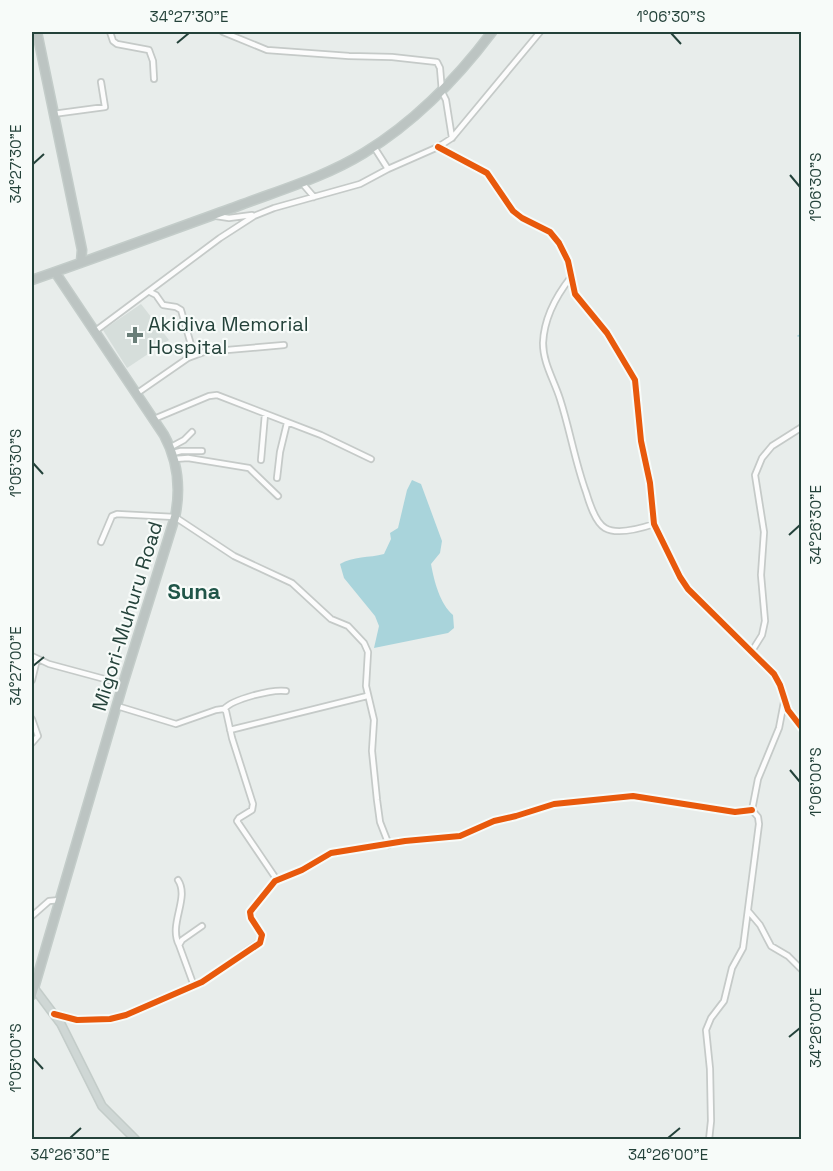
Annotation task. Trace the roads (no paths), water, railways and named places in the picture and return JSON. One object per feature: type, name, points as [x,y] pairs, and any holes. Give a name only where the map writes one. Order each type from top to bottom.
[{"type":"highway","points":[[37,32],[84,261]]},
{"type":"highway","points":[[32,280],[302,183],[346,163],[375,147],[405,125],[442,92],[492,32]]},
{"type":"highway","name":"Migori-Muhuru Road","points":[[33,992],[123,684],[175,517],[178,485],[173,453],[154,419],[55,272]]},
{"type":"main road","points":[[33,992],[54,1014],[71,1042],[102,1106],[136,1140]]},
{"type":"street","points":[[110,32],[113,41],[117,44],[149,50],[153,61],[154,79]]},
{"type":"street","points":[[223,32],[267,50],[435,61],[439,63],[442,92],[446,100],[452,138]]},
{"type":"street","points":[[212,215],[229,218],[257,214],[360,184],[438,147],[452,138],[540,32]]},
{"type":"street","points":[[54,114],[105,107],[101,82]]},
{"type":"street","points":[[375,147],[388,169]]},
{"type":"street","points":[[438,147],[491,176],[517,215],[553,234],[567,258],[578,299],[607,333],[635,380],[641,441],[650,483],[654,524],[684,584],[777,678],[791,717],[801,728]]},
{"type":"street","points":[[302,183],[314,197]]},
{"type":"street","points":[[94,333],[220,238],[257,214]]},
{"type":"street","points":[[571,277],[552,305],[543,337],[543,349],[545,361],[563,408],[586,492],[600,522],[608,529],[625,530],[654,524]]},
{"type":"street","points":[[155,287],[156,295],[163,305],[181,310],[195,355]]},
{"type":"street","points":[[150,292],[156,295]]},
{"type":"street","points":[[136,394],[195,355],[215,350],[284,345]]},
{"type":"street","points":[[154,419],[217,394],[321,435],[371,459]]},
{"type":"street","points":[[261,460],[265,414]]},
{"type":"street","points":[[277,478],[287,423]]},
{"type":"street","points":[[752,651],[762,635],[765,621],[761,575],[764,532],[755,475],[762,458],[772,446],[801,427]]},
{"type":"street","points":[[173,453],[192,432]]},
{"type":"street","points":[[173,453],[202,451]]},
{"type":"street","points":[[173,453],[188,458],[249,468],[278,496]]},
{"type":"street","points":[[101,542],[112,516],[117,514],[175,517],[234,556],[292,584],[332,620],[348,626],[368,652],[366,681],[367,696],[374,720],[372,751],[378,814],[389,845]]},
{"type":"street","points":[[32,680],[34,658],[123,684]]},
{"type":"street","points":[[117,706],[176,724],[224,709],[231,703],[249,697],[276,690],[286,691]]},
{"type":"street","points":[[230,730],[367,696]]},
{"type":"street","points":[[752,810],[761,771],[779,728],[784,699]]},
{"type":"street","points":[[224,709],[254,806],[237,821],[277,880]]},
{"type":"street","points":[[32,719],[38,735],[32,743]]},
{"type":"street","points":[[54,1014],[77,1020],[116,1018],[194,986],[259,944],[262,935],[251,918],[250,912],[277,880],[302,870],[331,853],[460,836],[494,821],[554,804],[646,797],[735,812],[752,810]]},
{"type":"street","points":[[709,1140],[710,1077],[706,1030],[711,1018],[724,1001],[732,968],[741,954],[749,912],[759,824],[758,817],[752,810]]},
{"type":"street","points":[[178,880],[182,888],[175,933],[194,986]]},
{"type":"street","points":[[32,916],[50,901],[60,900]]},
{"type":"street","points":[[749,912],[763,929],[771,946],[785,954],[801,970]]},
{"type":"street","points":[[179,945],[182,940],[202,926]]},
{"type":"water","points":[[412,480],[421,484],[442,541],[440,553],[431,564],[441,599],[453,615],[454,628],[448,633],[374,648],[379,626],[375,616],[344,578],[340,564],[356,558],[384,554],[391,539],[390,533],[398,528],[407,490]]},
{"type":"waterway","points":[[798,336],[802,334]]},
{"type":"place","name":"Akidiva Memorial Hospital","points":[[135,335]]},
{"type":"district","name":"Suna","points":[[194,591]]}]
